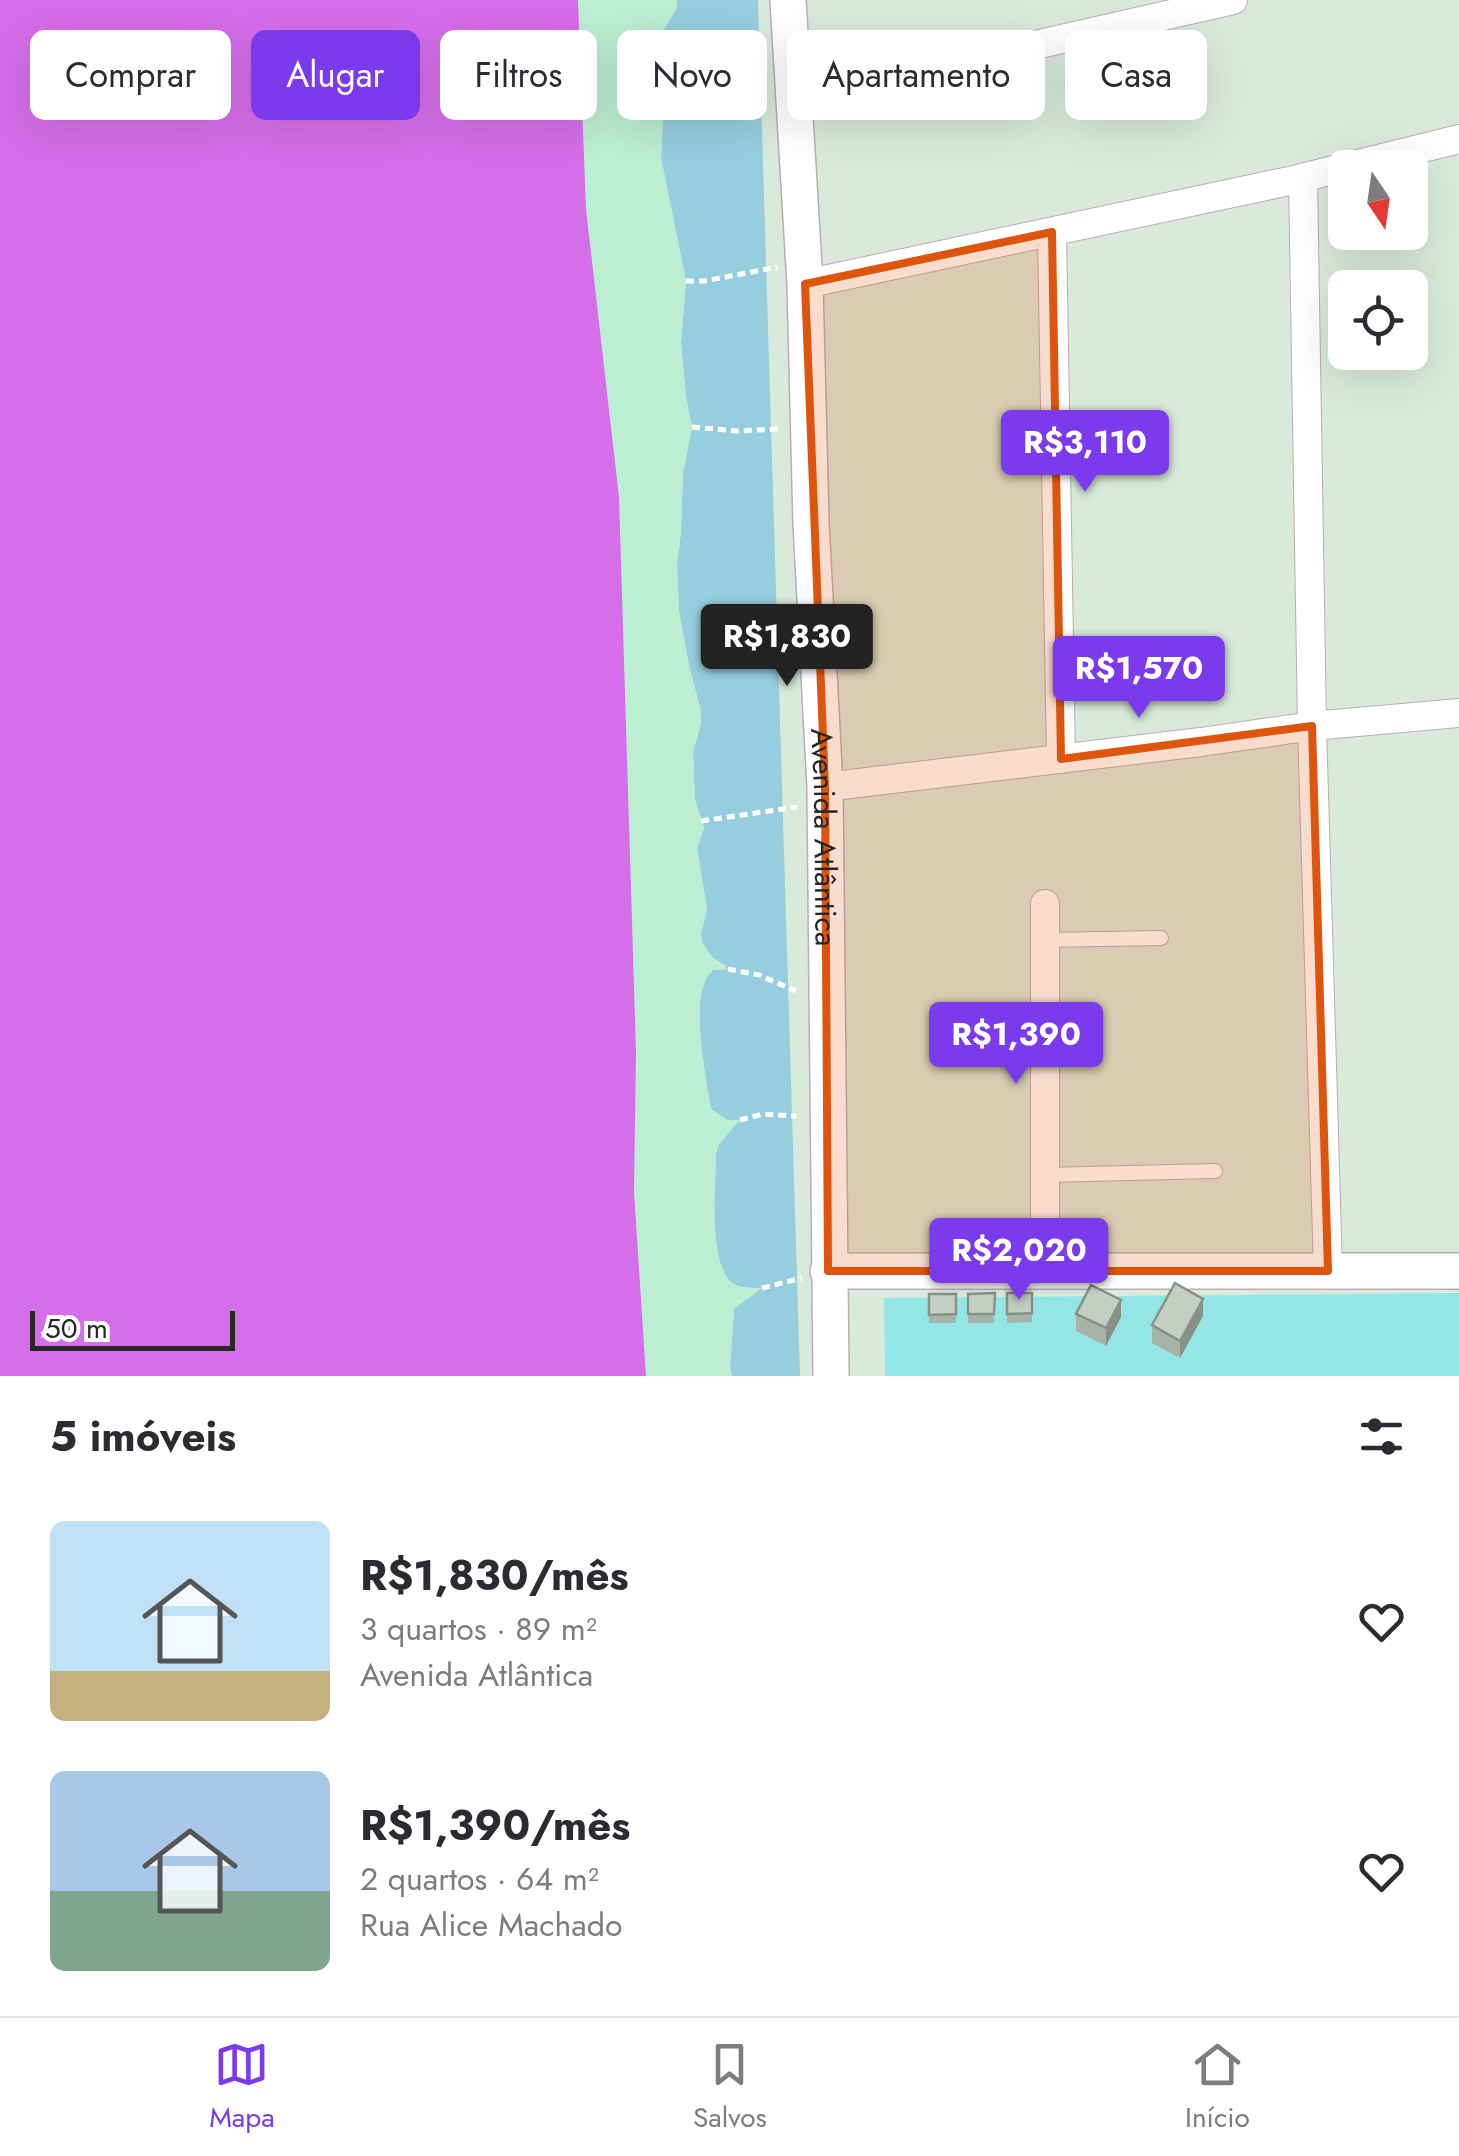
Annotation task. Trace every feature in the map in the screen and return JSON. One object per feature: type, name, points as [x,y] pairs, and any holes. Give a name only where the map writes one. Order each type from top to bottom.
[{"type":"street","name":"Avenida Atlântica","points":[[788,0],[790,30]]},
{"type":"street","points":[[1045,43],[1233,0]]},
{"type":"street","name":"Avenida Atlântica","points":[[794,120],[794,275],[811,523],[818,1274],[831,1376]]},
{"type":"street","points":[[794,275],[1052,232],[1302,178],[1459,139]]},
{"type":"street","points":[[1302,178],[1312,726],[1328,1271]]},
{"type":"street","points":[[1052,232],[1061,758]]},
{"type":"street","points":[[812,797],[1061,758],[1312,726],[1459,713]]},
{"type":"street","points":[[1045,904],[1045,1271]]},
{"type":"street","points":[[818,1274],[1459,1270]]},
{"type":"lane","points":[[1044,940],[1161,938]]},
{"type":"lane","points":[[1045,1175],[1215,1171]]},
{"type":"path","points":[[686,281],[794,275]]},
{"type":"path","points":[[692,427],[788,429]]},
{"type":"path","points":[[702,821],[812,797]]},
{"type":"path","points":[[728,969],[759,975],[803,994]]},
{"type":"path","points":[[740,1120],[763,1114],[806,1116]]},
{"type":"path","points":[[762,1288],[818,1274]]},
{"type":"highlighted area","points":[[1052,232],[1061,759],[1312,726],[1328,1271],[828,1271],[825,787],[805,284]]},
{"type":"shaded area","points":[[0,0],[578,0],[579,30],[440,30],[440,120],[583,120],[586,209],[619,497],[636,1052],[634,1192],[646,1376],[0,1376]]},
{"type":"shaded area","points":[[677,0],[758,0],[759,30],[664,30],[677,8]]},
{"type":"shaded area","points":[[663,120],[762,120],[800,1376],[732,1376],[734,1308],[760,1288],[738,1286],[727,1277],[716,1245],[716,1154],[739,1120],[727,1120],[711,1109],[700,1035],[705,981],[713,970],[725,970],[726,966],[712,957],[700,934],[707,910],[697,848],[704,828],[695,800],[693,752],[701,711],[679,611],[677,565],[683,473],[692,427],[681,343],[686,281],[661,158]]},
{"type":"shaded area","points":[[1459,1293],[1459,1376],[885,1376],[884,1298]]},
{"type":"sand","points":[[578,0],[677,0],[677,8],[664,30],[617,30],[617,120],[663,120],[661,158],[686,281],[681,343],[692,427],[683,473],[677,565],[679,611],[701,711],[693,752],[695,800],[704,828],[697,848],[707,910],[702,942],[712,957],[728,969],[713,970],[705,981],[700,1035],[711,1109],[727,1120],[740,1120],[718,1145],[716,1154],[715,1226],[721,1264],[727,1278],[737,1286],[762,1288],[734,1309],[732,1376],[646,1376],[634,1192],[636,1052],[619,497],[586,209],[583,120],[597,120],[597,30],[579,30]]},
{"type":"building","points":[[1175,1283],[1203,1299],[1180,1341],[1152,1325]]},
{"type":"building","points":[[1091,1285],[1121,1300],[1106,1328],[1076,1314]]},
{"type":"building","points":[[995,1293],[994,1314],[968,1314],[968,1294]]},
{"type":"building","points":[[1007,1293],[1032,1293],[1032,1313],[1007,1314]]},
{"type":"building","points":[[929,1294],[956,1294],[956,1314],[929,1315]]}]
